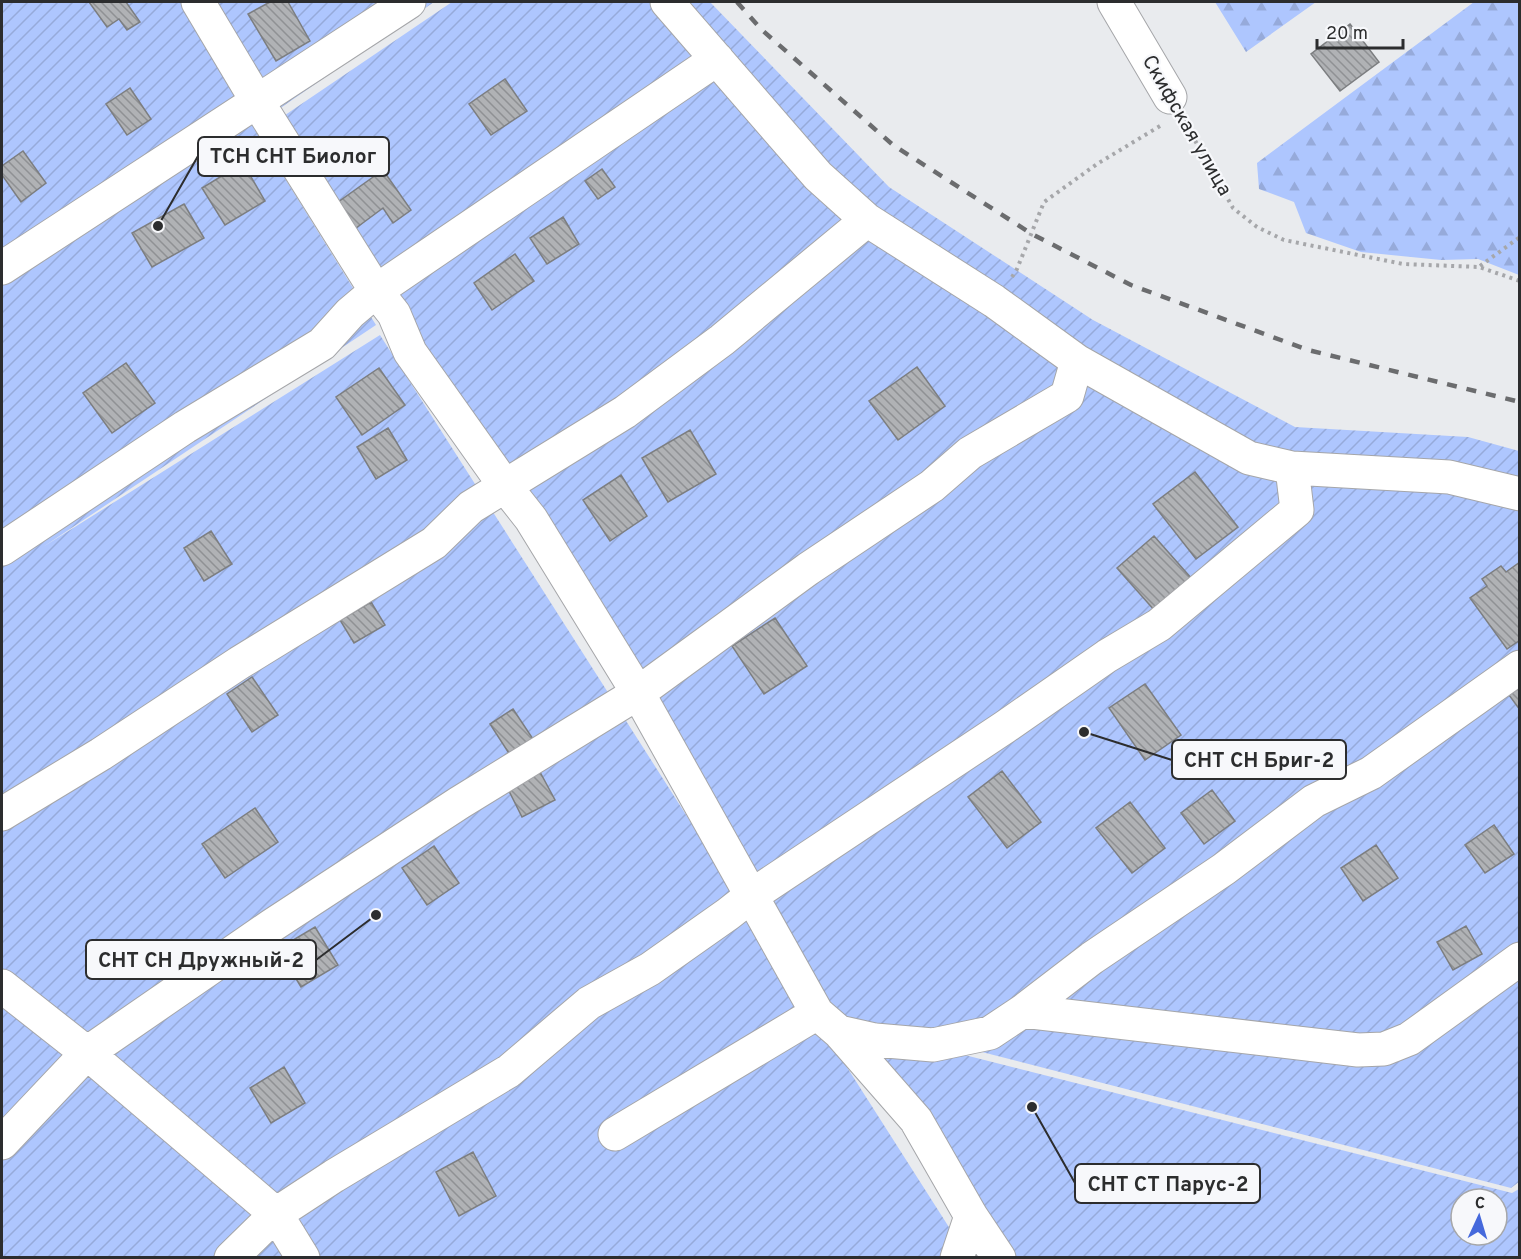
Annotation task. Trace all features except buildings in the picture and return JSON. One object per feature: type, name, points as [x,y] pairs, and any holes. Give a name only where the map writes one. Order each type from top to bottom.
[{"type":"street","points":[[198,2],[257,102],[376,291],[394,314],[410,352],[531,519],[638,693],[751,896],[828,1022],[916,1119],[971,1216],[999,1257]]},
{"type":"street","points":[[2,268],[409,2]]},
{"type":"street","points":[[667,2],[818,176],[867,220],[994,301],[1077,361],[1250,458],[1292,468],[1449,477],[1520,494]]},
{"type":"street","name":"Скифская улица","points":[[1114,2],[1170,97]]},
{"type":"street","points":[[2,549],[185,427],[322,344],[350,313],[376,291],[717,59]]},
{"type":"street","points":[[2,814],[100,754],[239,663],[434,543],[471,507],[625,412],[722,340],[867,220]]},
{"type":"street","points":[[2,1143],[87,1053],[271,926],[459,803],[638,693],[808,569],[932,486],[970,453],[1067,396],[1077,361]]},
{"type":"street","points":[[231,1257],[276,1214],[334,1176],[509,1071],[589,1003],[650,969],[751,896],[1005,727],[1107,656],[1159,625],[1297,510],[1292,468]]},
{"type":"street","points":[[615,1134],[828,1022],[874,1040],[933,1045],[990,1033],[1023,1011],[1092,958],[1224,869],[1314,801],[1371,773],[1520,667]]},
{"type":"street","points":[[1023,1011],[1358,1050],[1384,1049],[1409,1039],[1520,959]]},
{"type":"street","points":[[2,986],[87,1053],[276,1214],[303,1257]]},
{"type":"street","points":[[957,1257],[971,1216]]},
{"type":"path","name":"Скифская улица","points":[[1170,97],[1233,208],[1257,227],[1284,240],[1351,255],[1403,264],[1479,267],[1520,281]]},
{"type":"path","points":[[994,301],[1017,269],[1044,202],[1097,164],[1161,125],[1170,97]]},
{"type":"path","points":[[1479,267],[1520,237]]},
{"type":"green space","points":[[2,2],[434,2],[253,127],[376,325],[43,547],[380,335],[968,1257],[2,1258]]},
{"type":"green space","points":[[452,2],[710,2],[889,187],[1093,320],[1295,427],[1468,437],[1519,451],[1519,1182],[1511,1188],[830,1013],[263,130]]},
{"type":"green space","points":[[1215,2],[1316,2],[1246,52]]},
{"type":"green space","points":[[1474,2],[1519,2],[1519,275],[1478,259],[1441,260],[1361,252],[1306,233],[1294,202],[1259,189],[1257,163]]},
{"type":"green space","points":[[846,1025],[1488,1187],[1449,1187],[1449,1247],[1509,1247],[1509,1192],[1519,1189],[1519,1257],[985,1257]]},
{"type":"railway","points":[[737,2],[762,30],[893,145],[1032,234],[1131,285],[1308,350],[1520,402]]},
{"type":"place","name":"ТСН СНТ Биолог","points":[[158,226]]},
{"type":"place","name":"СНТ СН Бриг-2","points":[[1084,732]]},
{"type":"place","name":"СНТ СН Дружный-2","points":[[376,915]]},
{"type":"place","name":"СНТ СТ Парус-2","points":[[1032,1107]]}]
